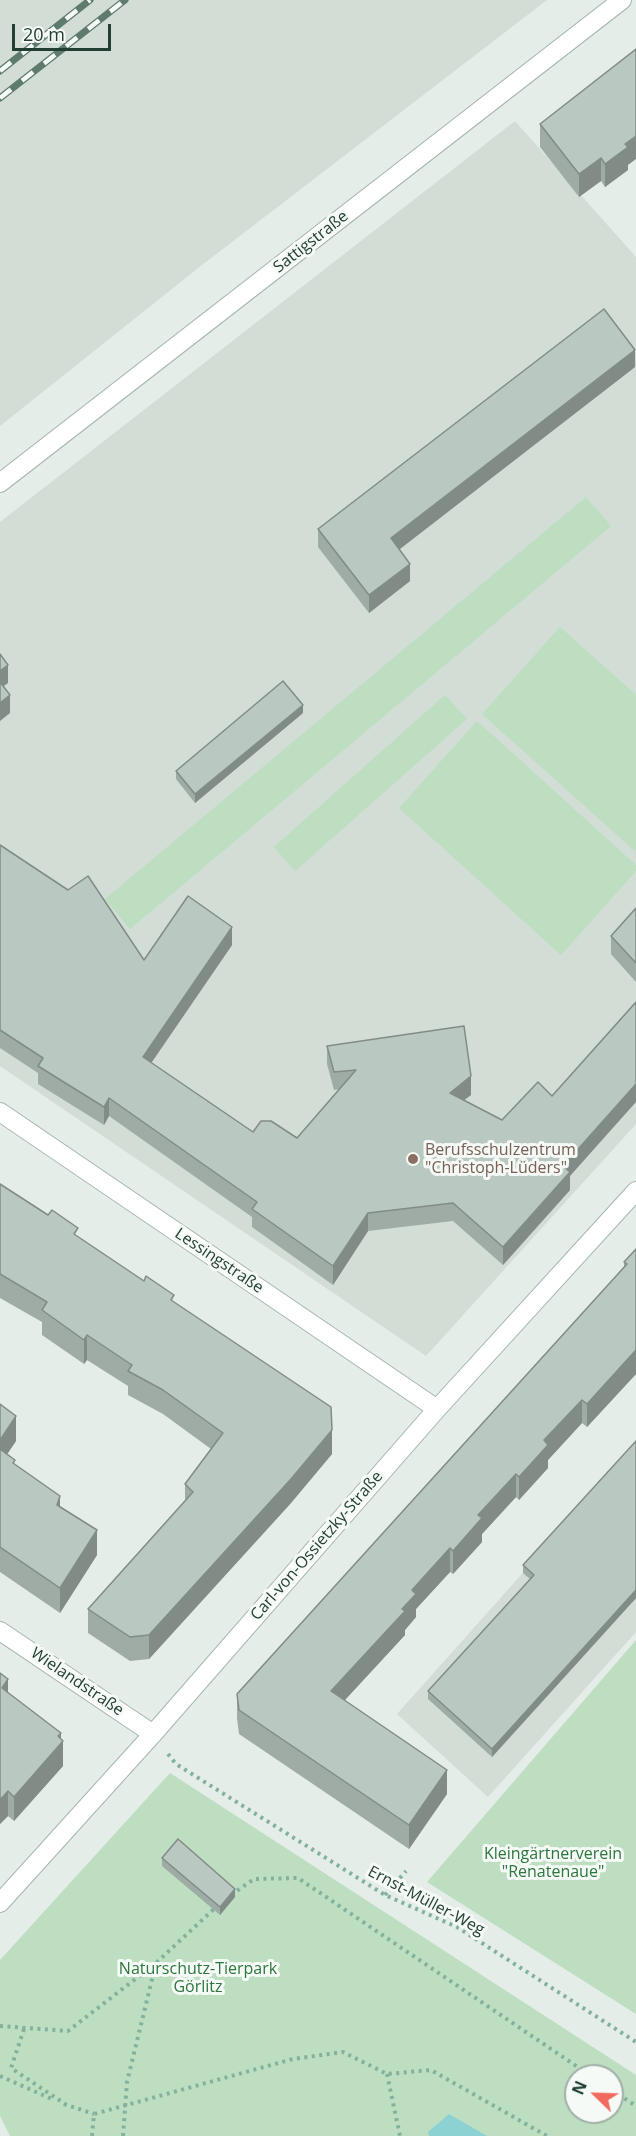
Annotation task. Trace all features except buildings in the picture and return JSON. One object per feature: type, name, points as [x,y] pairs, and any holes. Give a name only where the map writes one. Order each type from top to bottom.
[{"type":"street","name":"Sattigstraße","points":[[0,483],[622,0]]},
{"type":"street","points":[[631,0],[636,2]]},
{"type":"street","name":"Lessingstraße","points":[[0,1112],[437,1409]]},
{"type":"street","name":"Carl-von-Ossietzky-Straße","points":[[0,1903],[153,1734],[437,1409],[636,1191]]},
{"type":"street","name":"Wielandstraße","points":[[0,1631],[153,1734]]},
{"type":"path","name":"Ernst-Müller-Weg","points":[[153,1734],[176,1764],[385,1895],[457,1927],[636,2042]]},
{"type":"path","points":[[385,1895],[406,1871]]},
{"type":"path","points":[[230,1896],[254,1879],[298,1878],[573,2064]]},
{"type":"path","points":[[0,2026],[68,2031],[156,1963],[221,1901]]},
{"type":"path","points":[[123,2136],[127,2082],[156,1963]]},
{"type":"path","points":[[24,2029],[11,2068],[65,2104]]},
{"type":"path","points":[[0,2076],[94,2114],[293,2059],[343,2052],[387,2074],[431,2070],[547,2136]]},
{"type":"path","points":[[387,2074],[400,2136]]},
{"type":"path","points":[[92,2136],[94,2114]]},
{"type":"shaded area","points":[[0,0],[547,0],[202,265],[0,426]]},
{"type":"shaded area","points":[[515,121],[636,257],[636,1124],[426,1356],[0,1066],[0,522]]},
{"type":"shaded area","points":[[636,1446],[636,1632],[488,1797],[397,1714]]},
{"type":"green space","points":[[586,497],[611,526],[130,929],[105,899]]},
{"type":"green space","points":[[560,627],[636,695],[636,852],[482,714]]},
{"type":"green space","points":[[445,695],[467,719],[295,871],[274,847]]},
{"type":"green space","points":[[477,721],[636,865],[636,871],[561,955],[399,808]]},
{"type":"green space","name":"Kleingärtnerverein \"Renatenaue\"","points":[[636,1640],[636,2014],[427,1882]]},
{"type":"green space","name":"Naturschutz-Tierpark Görlitz","points":[[170,1773],[619,2064],[564,2064],[564,2124],[624,2124],[624,2067],[636,2075],[636,2136],[10,2136],[0,2116],[0,1960]]},
{"type":"water","points":[[449,2114],[487,2136],[429,2136],[428,2132]]},
{"type":"railway","points":[[0,71],[90,0]]},
{"type":"railway","points":[[0,98],[125,0]]},
{"type":"place","name":"Berufsschulzentrum \"Christoph-Lüders\"","points":[[413,1159]]}]
